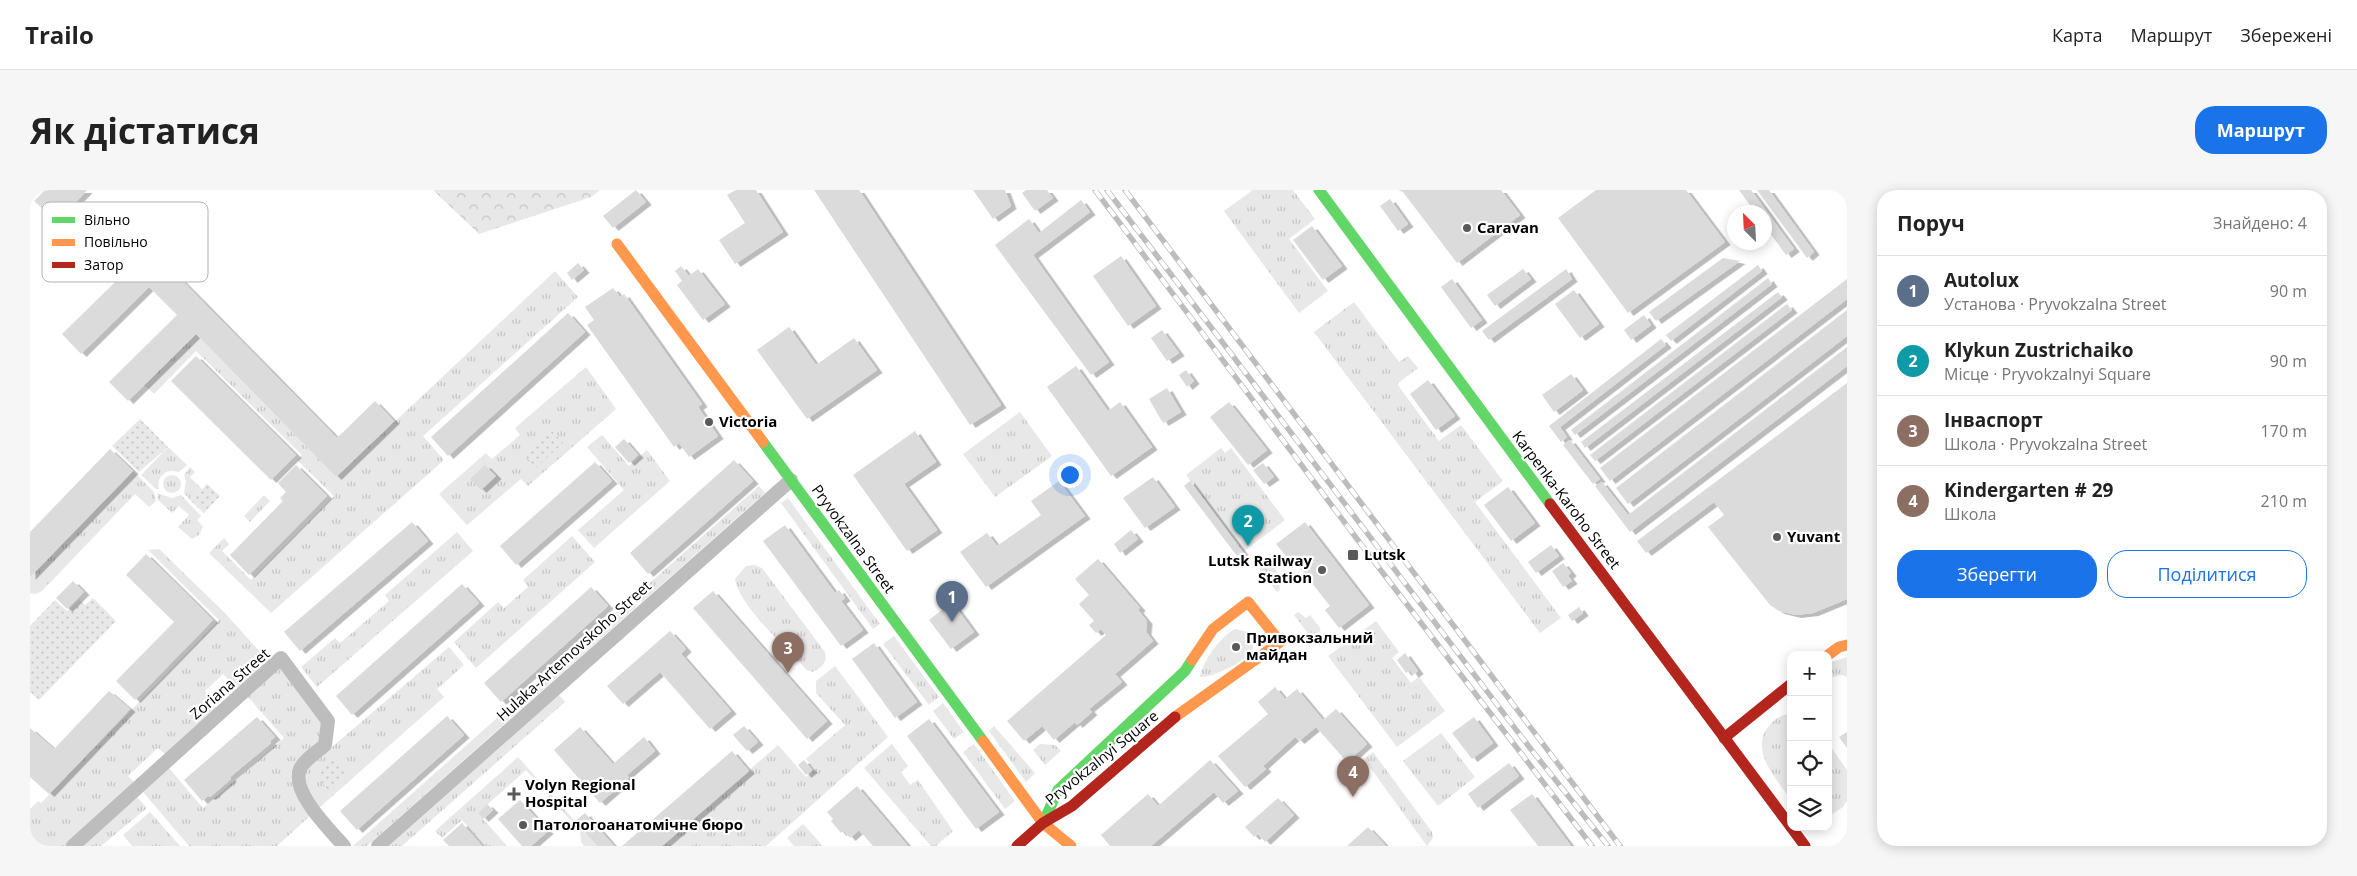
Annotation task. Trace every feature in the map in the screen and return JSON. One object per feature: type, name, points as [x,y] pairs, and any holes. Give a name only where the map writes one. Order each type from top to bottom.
[{"type":"street","name":"Karpenka-Karoho Street","points":[[1319,190],[1787,822]]},
{"type":"street","name":"Pryvokzalna Street","points":[[617,244],[1043,823],[1070,846]]},
{"type":"street","name":"Hulaka-Artemovskoho Street","points":[[378,846],[791,480]]},
{"type":"street","name":"Pryvokzalnyi Square","points":[[1248,602],[1280,642],[1173,719],[1072,806],[1043,823],[1058,790],[1185,671],[1213,630],[1248,602]]},
{"type":"street","points":[[1832,652],[1839,647],[1847,645]]},
{"type":"street","name":"Zoriana Street","points":[[73,846],[281,658],[328,721],[325,745],[301,767],[297,778],[299,788],[318,816],[344,846]]},
{"type":"street","points":[[1724,738],[1787,687]]},
{"type":"street","points":[[1017,846],[1043,823]]},
{"type":"street","name":"Karpenka-Karoho Street","points":[[1794,831],[1805,846]]},
{"type":"green space","points":[[433,190],[600,190],[591,197],[479,234]]},
{"type":"green space","points":[[1253,190],[1293,190],[1315,219],[1289,239],[1328,291],[1299,313],[1224,211]]},
{"type":"green space","points":[[555,271],[578,297],[423,436],[444,460],[271,613],[209,553],[224,538],[229,544],[222,551],[251,580],[334,496],[297,460],[302,455],[196,351],[154,394],[144,385],[196,334],[336,477]]},
{"type":"green space","points":[[1354,302],[1399,362],[1408,356],[1418,368],[1397,384],[1439,441],[1461,425],[1503,481],[1475,502],[1561,618],[1540,633],[1314,332]]},
{"type":"green space","points":[[586,367],[616,409],[528,486],[521,479],[467,525],[439,494],[486,453],[492,459],[520,435],[515,428]]},
{"type":"green space","points":[[1020,412],[1052,456],[995,497],[963,454]]},
{"type":"green space","points":[[140,419],[168,447],[139,472],[112,446]]},
{"type":"green space","points":[[551,430],[563,443],[536,468],[524,455]]},
{"type":"green space","points":[[602,435],[629,466],[647,450],[670,481],[594,548],[578,530],[624,490],[587,447]]},
{"type":"green space","points":[[168,447],[187,465],[179,472],[170,471],[163,474],[159,480],[159,489],[156,489],[141,475]]},
{"type":"green space","points":[[1221,448],[1225,453],[1231,448],[1285,520],[1243,552],[1186,475]]},
{"type":"green space","points":[[190,467],[195,472],[190,477],[202,489],[191,501],[184,493],[186,481],[184,475]]},
{"type":"green space","points":[[133,471],[154,492],[156,501],[149,507],[135,494],[41,592],[30,593],[30,577]]},
{"type":"green space","points":[[172,475],[180,480],[181,484],[176,492],[172,493],[164,488],[163,484],[168,476]]},
{"type":"green space","points":[[207,484],[220,496],[204,513],[191,501]]},
{"type":"green space","points":[[759,486],[765,493],[642,602],[636,595]]},
{"type":"green space","points":[[157,493],[172,498],[181,495],[201,516],[197,520],[203,527],[199,535],[192,539],[178,527],[189,515],[179,506],[172,513],[158,500]]},
{"type":"green space","points":[[264,495],[270,501],[250,522],[244,516]]},
{"type":"green space","points":[[788,498],[880,624],[873,629],[781,503]]},
{"type":"green space","points":[[457,532],[473,551],[317,687],[301,667],[335,638],[340,643],[389,601],[385,595]]},
{"type":"green space","points":[[572,536],[595,562],[476,668],[454,642],[498,602],[504,608],[528,587],[523,580]]},
{"type":"green space","points":[[159,549],[224,612],[269,662],[238,690],[223,674],[205,691],[217,709],[166,755],[158,748],[128,776],[135,783],[65,846],[30,846],[30,809],[38,801],[41,803],[219,620],[148,550]]},
{"type":"green space","points":[[1261,560],[1272,564],[1281,577],[1277,580],[1280,589],[1277,592],[1256,564]]},
{"type":"green space","points":[[754,565],[762,568],[825,652],[824,663],[819,669],[812,672],[807,670],[754,614],[745,601],[735,579],[746,566]]},
{"type":"green space","points":[[93,598],[116,621],[39,700],[30,692],[30,626],[55,600],[67,611],[79,600],[85,605]]},
{"type":"green space","points":[[630,600],[636,607],[367,846],[353,846]]},
{"type":"green space","points":[[1298,612],[1306,618],[1310,615],[1320,628],[1321,639],[1315,643],[1294,615]]},
{"type":"green space","points":[[1376,621],[1399,652],[1392,658],[1411,683],[1419,677],[1445,711],[1397,747],[1328,656]]},
{"type":"green space","points":[[1235,629],[1247,632],[1252,638],[1252,650],[1243,659],[1229,668],[1212,675],[1200,677],[1204,664],[1213,650],[1224,637]]},
{"type":"green space","points":[[894,636],[939,697],[929,705],[883,644]]},
{"type":"green space","points":[[449,647],[464,665],[437,689],[444,697],[319,808],[304,785],[305,770]]},
{"type":"green space","points":[[1847,657],[1847,677],[1842,675],[1832,677],[1832,662]]},
{"type":"green space","points":[[835,666],[888,737],[766,846],[662,846],[778,745],[806,777],[815,769],[806,759],[845,725],[816,693],[816,681]]},
{"type":"green space","points":[[280,667],[321,723],[319,742],[298,761],[291,776],[295,792],[310,816],[277,846],[189,846],[143,792],[169,768],[203,808],[284,738],[248,697]]},
{"type":"green space","points":[[559,695],[565,702],[402,846],[388,846]]},
{"type":"green space","points":[[943,703],[964,732],[954,739],[933,711]]},
{"type":"green space","points":[[1787,715],[1787,794],[1773,775],[1764,756],[1762,746],[1763,736],[1768,727],[1780,716]]},
{"type":"green space","points":[[994,726],[1035,773],[1026,782],[989,731]]},
{"type":"green space","points":[[1441,733],[1475,777],[1438,806],[1403,761]]},
{"type":"green space","points":[[892,744],[908,766],[901,772],[910,785],[918,780],[953,831],[936,846],[931,846],[864,768]]},
{"type":"green space","points":[[974,744],[1015,801],[1005,809],[963,752]]},
{"type":"green space","points":[[1040,744],[1055,745],[1061,751],[1045,765],[1033,750]]},
{"type":"green space","points":[[1832,749],[1847,770],[1847,801],[1843,807],[1832,814]]},
{"type":"green space","points":[[1373,752],[1432,832],[1433,838],[1427,846],[1364,759]]},
{"type":"green space","points":[[333,755],[348,774],[328,791],[315,771]]},
{"type":"green space","points":[[518,757],[597,846],[584,846],[581,842],[580,831],[526,770],[478,813],[507,846],[485,846],[462,820],[442,838],[435,831]]},
{"type":"green space","points":[[137,797],[147,808],[101,846],[82,846]]},
{"type":"green space","points":[[150,812],[180,846],[132,846],[123,835]]},
{"type":"green space","points":[[803,824],[823,846],[794,846],[787,838]]},
{"type":"building","points":[[45,190],[87,190],[76,202],[42,202],[42,208],[34,201]]},
{"type":"building","points":[[636,190],[646,202],[613,228],[603,216]]},
{"type":"building","points":[[736,190],[756,190],[783,232],[735,264],[719,240],[745,223],[727,195]]},
{"type":"building","points":[[814,190],[859,190],[1001,405],[970,425]]},
{"type":"building","points":[[973,190],[1005,190],[1011,206],[993,219]]},
{"type":"building","points":[[1026,190],[1047,190],[1053,198],[1035,211],[1022,193]]},
{"type":"building","name":"Caravan","points":[[1398,190],[1501,190],[1520,215],[1457,263],[1403,192]]},
{"type":"building","points":[[1596,190],[1686,190],[1725,242],[1628,313],[1558,218]]},
{"type":"building","points":[[1739,190],[1751,190],[1762,205],[1750,205]]},
{"type":"building","points":[[1757,190],[1769,190],[1814,252],[1807,258],[1772,210],[1772,205],[1768,205]]},
{"type":"building","points":[[1390,199],[1408,224],[1398,231],[1380,206]]},
{"type":"building","points":[[1081,200],[1090,212],[1033,255],[1109,362],[1091,375],[995,245],[1029,219],[1039,233]]},
{"type":"building","points":[[1772,219],[1794,249],[1786,255],[1772,236]]},
{"type":"building","points":[[1312,226],[1342,266],[1323,280],[1293,240]]},
{"type":"building","points":[[1121,256],[1156,306],[1128,326],[1093,276]]},
{"type":"building","points":[[1723,258],[1740,261],[1656,321],[1649,312]]},
{"type":"building","points":[[578,263],[584,270],[572,280],[567,273]]},
{"type":"building","points":[[1758,265],[1762,271],[1671,341],[1666,335]]},
{"type":"building","points":[[681,266],[689,276],[698,269],[725,304],[703,320],[677,285],[682,281],[675,271]]},
{"type":"building","points":[[1523,269],[1531,279],[1495,306],[1487,295]]},
{"type":"building","points":[[1566,269],[1572,279],[1489,340],[1482,331]]},
{"type":"building","points":[[1768,278],[1772,284],[1575,435],[1571,430]]},
{"type":"building","points":[[1452,279],[1482,320],[1471,328],[1441,287]]},
{"type":"building","points":[[1847,279],[1847,299],[1610,481],[1600,468]]},
{"type":"building","points":[[115,282],[183,282],[337,438],[375,401],[394,421],[336,477],[196,334],[128,401],[109,382],[177,315],[149,287],[81,354],[62,334]]},
{"type":"building","points":[[613,288],[620,297],[624,294],[702,404],[698,407],[718,436],[689,457],[679,443],[674,447],[587,325],[594,320],[585,307]]},
{"type":"building","points":[[1574,290],[1599,324],[1580,338],[1555,304]]},
{"type":"building","points":[[1778,292],[1782,297],[1585,448],[1581,442]]},
{"type":"building","points":[[1787,304],[1792,310],[1595,461],[1590,455]]},
{"type":"building","points":[[1847,310],[1847,336],[1628,504],[1616,488]]},
{"type":"building","points":[[568,313],[585,332],[448,456],[431,437]]},
{"type":"building","points":[[1644,315],[1651,325],[1631,340],[1624,330]]},
{"type":"building","points":[[789,327],[816,365],[854,338],[877,370],[807,419],[757,350]]},
{"type":"building","points":[[1162,330],[1179,353],[1167,361],[1151,338]]},
{"type":"building","points":[[1661,339],[1666,345],[1560,427],[1567,437],[1561,442],[1549,426]]},
{"type":"building","points":[[1847,347],[1847,366],[1630,532],[1595,486],[1602,482],[1628,515]]},
{"type":"building","points":[[196,356],[296,455],[271,480],[171,381]]},
{"type":"building","points":[[1076,366],[1108,411],[1120,402],[1152,447],[1111,476],[1047,387]]},
{"type":"building","points":[[1186,370],[1194,381],[1187,387],[1179,375]]},
{"type":"building","points":[[1571,374],[1583,390],[1554,412],[1542,395]]},
{"type":"building","points":[[1428,380],[1455,416],[1436,430],[1410,394]]},
{"type":"building","name":"Yuvant","points":[[1847,383],[1847,599],[1813,613],[1796,615],[1779,611],[1770,605],[1708,527],[1724,515],[1714,502],[1646,553],[1637,541]]},
{"type":"building","points":[[1167,388],[1181,412],[1163,423],[1149,399]]},
{"type":"building","points":[[1229,402],[1267,450],[1248,465],[1210,417]]},
{"type":"building","points":[[915,431],[936,462],[904,484],[937,530],[907,551],[853,475]]},
{"type":"building","points":[[624,439],[638,455],[629,463],[615,447]]},
{"type":"building","points":[[1570,440],[1600,479],[1593,484],[1563,445]]},
{"type":"building","points":[[110,449],[133,471],[30,577],[30,532]]},
{"type":"building","points":[[734,460],[753,481],[648,574],[630,553]]},
{"type":"building","points":[[595,462],[612,481],[516,565],[500,546]]},
{"type":"building","points":[[1263,463],[1274,477],[1264,484],[1253,470]]},
{"type":"building","points":[[296,465],[327,496],[249,575],[230,555],[283,501],[280,498],[286,492],[278,483]]},
{"type":"building","points":[[485,465],[496,476],[481,490],[470,479]]},
{"type":"building","points":[[1153,477],[1175,507],[1145,528],[1123,498]]},
{"type":"building","points":[[1059,481],[1085,516],[986,587],[960,552],[987,533],[997,546],[1041,515],[1031,501]]},
{"type":"building","points":[[1190,481],[1243,552],[1237,556],[1184,486]]},
{"type":"building","points":[[1508,487],[1535,523],[1511,541],[1484,505]]},
{"type":"building","points":[[412,522],[428,541],[300,651],[284,632]]},
{"type":"building","name":"Lutsk Railway Station","points":[[1305,522],[1369,605],[1339,628],[1325,610],[1330,606],[1293,559],[1290,561],[1276,544]]},
{"type":"building","points":[[785,525],[835,593],[839,590],[845,598],[841,601],[863,630],[841,646],[763,541]]},
{"type":"building","points":[[1131,530],[1138,539],[1120,553],[1114,544]]},
{"type":"building","points":[[1551,545],[1559,556],[1536,573],[1528,562]]},
{"type":"building","points":[[146,554],[213,620],[135,700],[116,681],[174,622],[126,575]]},
{"type":"building","points":[[1098,559],[1140,608],[1138,610],[1147,621],[1146,632],[1153,641],[1115,674],[1122,682],[1089,709],[1092,712],[1077,725],[1075,722],[1054,740],[1042,726],[1024,741],[1007,721],[1106,635],[1101,629],[1096,633],[1089,625],[1094,621],[1079,604],[1089,595],[1075,579]]},
{"type":"building","points":[[1563,563],[1571,573],[1568,576],[1572,581],[1563,587],[1552,571]]},
{"type":"building","points":[[73,581],[84,592],[67,609],[56,598]]},
{"type":"building","points":[[462,584],[479,603],[352,715],[336,696]]},
{"type":"building","points":[[591,587],[608,606],[501,702],[484,683]]},
{"type":"building","points":[[713,591],[827,721],[807,739],[693,608]]},
{"type":"building","points":[[952,602],[974,632],[951,649],[929,620]]},
{"type":"building","points":[[1579,607],[1583,613],[1572,621],[1568,615]]},
{"type":"building","points":[[670,631],[686,649],[681,654],[731,711],[710,729],[660,672],[623,704],[607,686]]},
{"type":"building","points":[[874,643],[917,702],[895,718],[852,659]]},
{"type":"building","points":[[1405,653],[1418,671],[1413,675],[1410,670],[1406,673],[1397,660]]},
{"type":"building","points":[[1275,687],[1285,699],[1297,689],[1323,720],[1336,709],[1367,744],[1347,762],[1316,727],[1299,741],[1295,737],[1263,766],[1266,769],[1245,787],[1218,756],[1268,714],[1258,702]]},
{"type":"building","points":[[109,691],[130,709],[49,794],[30,777],[30,728],[54,749]]},
{"type":"building","points":[[447,716],[464,735],[357,830],[340,811]]},
{"type":"building","points":[[257,717],[275,737],[270,741],[271,743],[230,777],[231,779],[210,797],[208,796],[202,801],[184,780]]},
{"type":"building","points":[[1474,717],[1493,743],[1472,759],[1452,733]]},
{"type":"building","points":[[929,719],[999,812],[976,829],[907,736]]},
{"type":"building","points":[[744,726],[758,742],[747,751],[733,735]]},
{"type":"building","points":[[580,727],[613,764],[644,737],[655,751],[627,775],[629,778],[600,803],[554,750]]},
{"type":"building","points":[[1847,732],[1847,748],[1839,737]]},
{"type":"building","points":[[732,751],[749,771],[662,846],[622,846]]},
{"type":"building","points":[[804,760],[812,770],[806,775],[798,765]]},
{"type":"building","points":[[1210,760],[1238,791],[1223,803],[1214,792],[1151,846],[1110,846],[1101,835],[1148,794],[1158,806]]},
{"type":"building","points":[[1509,763],[1519,776],[1478,808],[1468,794]]},
{"type":"building","points":[[857,786],[908,846],[873,846],[859,830],[850,838],[844,831],[841,833],[831,821],[833,819],[827,812]]},
{"type":"building","points":[[1532,794],[1571,846],[1538,846],[1510,810]]},
{"type":"building","points":[[1278,798],[1294,815],[1265,842],[1258,834],[1254,837],[1245,827]]},
{"type":"building","name":"Патологоанатомічне бюро","points":[[520,800],[548,831],[531,846],[522,846],[498,819]]},
{"type":"building","points":[[487,804],[493,810],[483,819],[478,813]]},
{"type":"building","points":[[585,813],[614,846],[597,846],[575,821]]},
{"type":"building","points":[[462,823],[482,846],[449,846],[443,840]]},
{"type":"building","points":[[1368,827],[1386,846],[1347,846]]},
{"type":"railway","points":[[1095,190],[1363,547],[1592,846]]},
{"type":"railway","points":[[1107,190],[1530,748],[1608,846]]},
{"type":"railway","points":[[1125,190],[1620,846]]},
{"type":"traffic: fast","points":[[1319,190],[1550,504]]},
{"type":"traffic: fast","points":[[763,442],[983,741]]},
{"type":"traffic: fast","points":[[1043,823],[1058,790],[1185,671],[1192,660]]},
{"type":"traffic: slow","points":[[617,244],[763,442]]},
{"type":"traffic: slow","points":[[1175,717],[1280,642],[1248,602],[1213,629],[1192,660]]},
{"type":"traffic: slow","points":[[1832,652],[1839,647],[1847,645]]},
{"type":"traffic: slow","points":[[983,741],[1043,823],[1071,846]]},
{"type":"traffic: jam","points":[[1550,504],[1787,822]]},
{"type":"traffic: jam","points":[[1724,738],[1787,687]]},
{"type":"traffic: jam","points":[[1017,846],[1043,823],[1072,806],[1175,717]]},
{"type":"traffic: jam","points":[[1794,831],[1805,846]]},
{"type":"place","name":"Caravan","points":[[1467,228]]},
{"type":"place","name":"Victoria","points":[[709,422]]},
{"type":"place","name":"Yuvant","points":[[1777,537]]},
{"type":"place","name":"Klykun Zustrichaiko","points":[[1248,546]]},
{"type":"place","name":"Lutsk","points":[[1353,555]]},
{"type":"place","name":"Lutsk Railway Station","points":[[1322,570]]},
{"type":"place","name":"Autolux","points":[[952,622]]},
{"type":"place","name":"Привокзальний майдан","points":[[1236,647]]},
{"type":"place","name":"Інваспорт","points":[[788,673]]},
{"type":"place","name":"Volyn Regional Hospital","points":[[514,794]]},
{"type":"place","name":"Kindergarten # 29","points":[[1353,797]]},
{"type":"place","name":"Патологоанатомічне бюро","points":[[523,825]]}]
